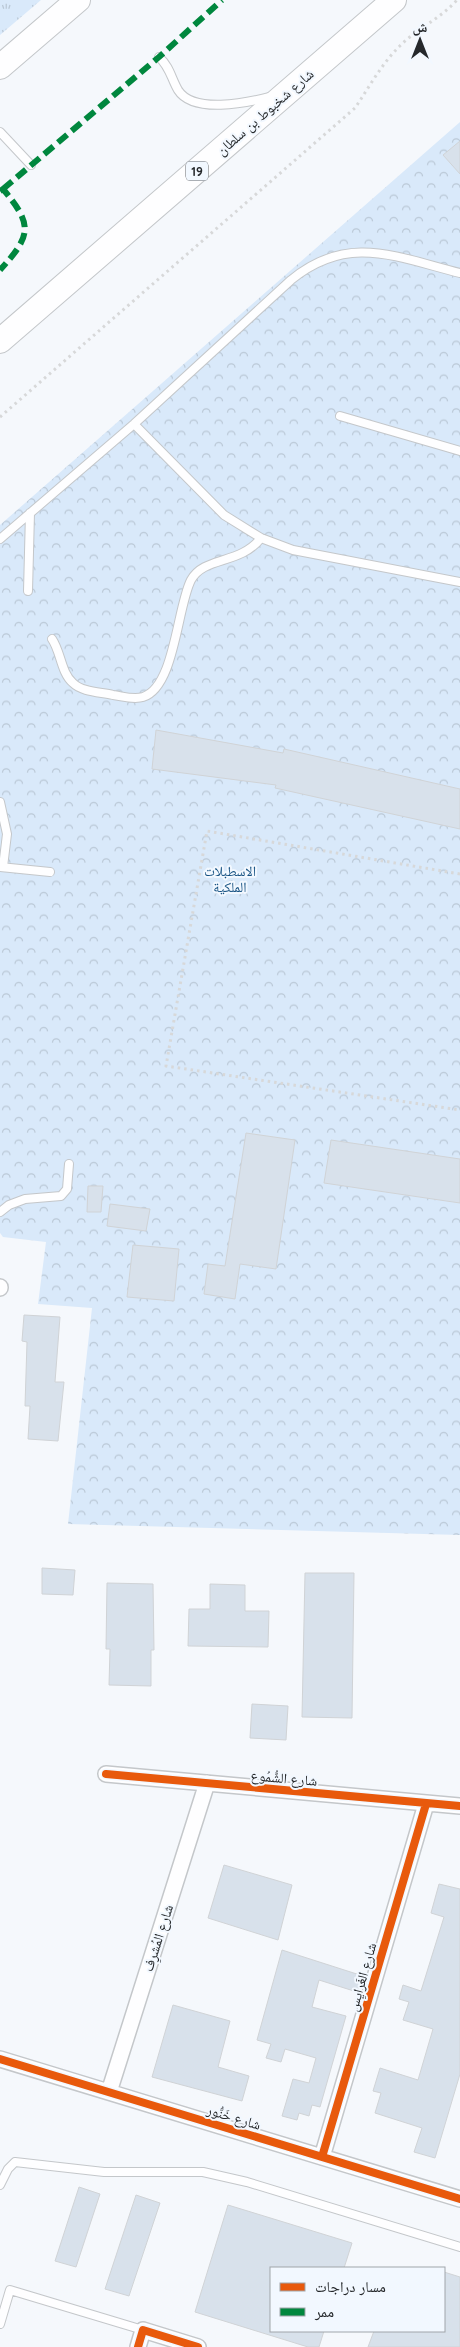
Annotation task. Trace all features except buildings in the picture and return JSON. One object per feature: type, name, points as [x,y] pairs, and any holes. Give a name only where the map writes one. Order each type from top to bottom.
[{"type":"main road","points":[[0,67],[78,0]]},
{"type":"main road","name":"شارع شخبوط بن سلطان","points":[[0,341],[394,0]]},
{"type":"street","name":"شارع الشُّمُوع","points":[[106,1774],[460,1806]]},
{"type":"street","name":"شارع المُشرِف","points":[[109,2092],[207,1783]]},
{"type":"street","name":"شارع الغَرايِس","points":[[322,2157],[426,1804]]},
{"type":"street","name":"شارع خَنُّور","points":[[0,2059],[460,2199]]},
{"type":"street","points":[[138,2347],[143,2330],[198,2347]]},
{"type":"lane","points":[[159,57],[172,73],[178,89],[185,97],[194,102],[241,103],[259,100],[294,88]]},
{"type":"lane","points":[[0,132],[31,165]]},
{"type":"lane","points":[[0,539],[134,424],[291,280],[316,262],[346,253],[377,253],[460,273]]},
{"type":"lane","points":[[340,416],[460,451]]},
{"type":"lane","points":[[134,424],[208,501],[236,524],[261,538],[293,550],[460,582]]},
{"type":"lane","points":[[28,591],[30,513]]},
{"type":"lane","points":[[52,639],[59,651],[68,677],[74,685],[83,689],[130,698],[145,696],[151,693],[161,681],[175,643],[191,580],[204,567],[244,554],[261,538]]},
{"type":"lane","points":[[0,802],[6,834],[1,867],[50,872]]},
{"type":"lane","points":[[0,1212],[9,1205],[25,1199],[62,1196],[67,1189],[69,1164]]},
{"type":"lane","points":[[0,2185],[8,2169],[15,2162],[104,2172],[203,2172],[247,2182],[460,2247]]},
{"type":"lane","points":[[0,2324],[10,2290],[143,2330]]},
{"type":"path","points":[[0,417],[355,108],[382,67],[402,43],[441,15],[457,0]]},
{"type":"path","points":[[460,874],[207,831],[166,1066],[460,1110]]},
{"type":"green space","points":[[0,0],[41,0],[0,35]]},
{"type":"green space","name":"الاسطبلات الملكية","points":[[460,122],[460,1535],[68,1524],[92,1308],[38,1304],[46,1242],[3,1237],[0,1233],[0,525]]},
{"type":"marked path","points":[[3,189],[159,57],[222,0]]},
{"type":"marked path","points":[[0,191],[3,189],[13,201],[24,221],[25,230],[18,248],[0,270]]},
{"type":"cycle path","points":[[106,1774],[460,1806]]},
{"type":"cycle path","points":[[322,2157],[426,1804]]},
{"type":"cycle path","points":[[0,2059],[460,2199]]},
{"type":"cycle path","points":[[138,2347],[143,2330],[198,2347]]}]
